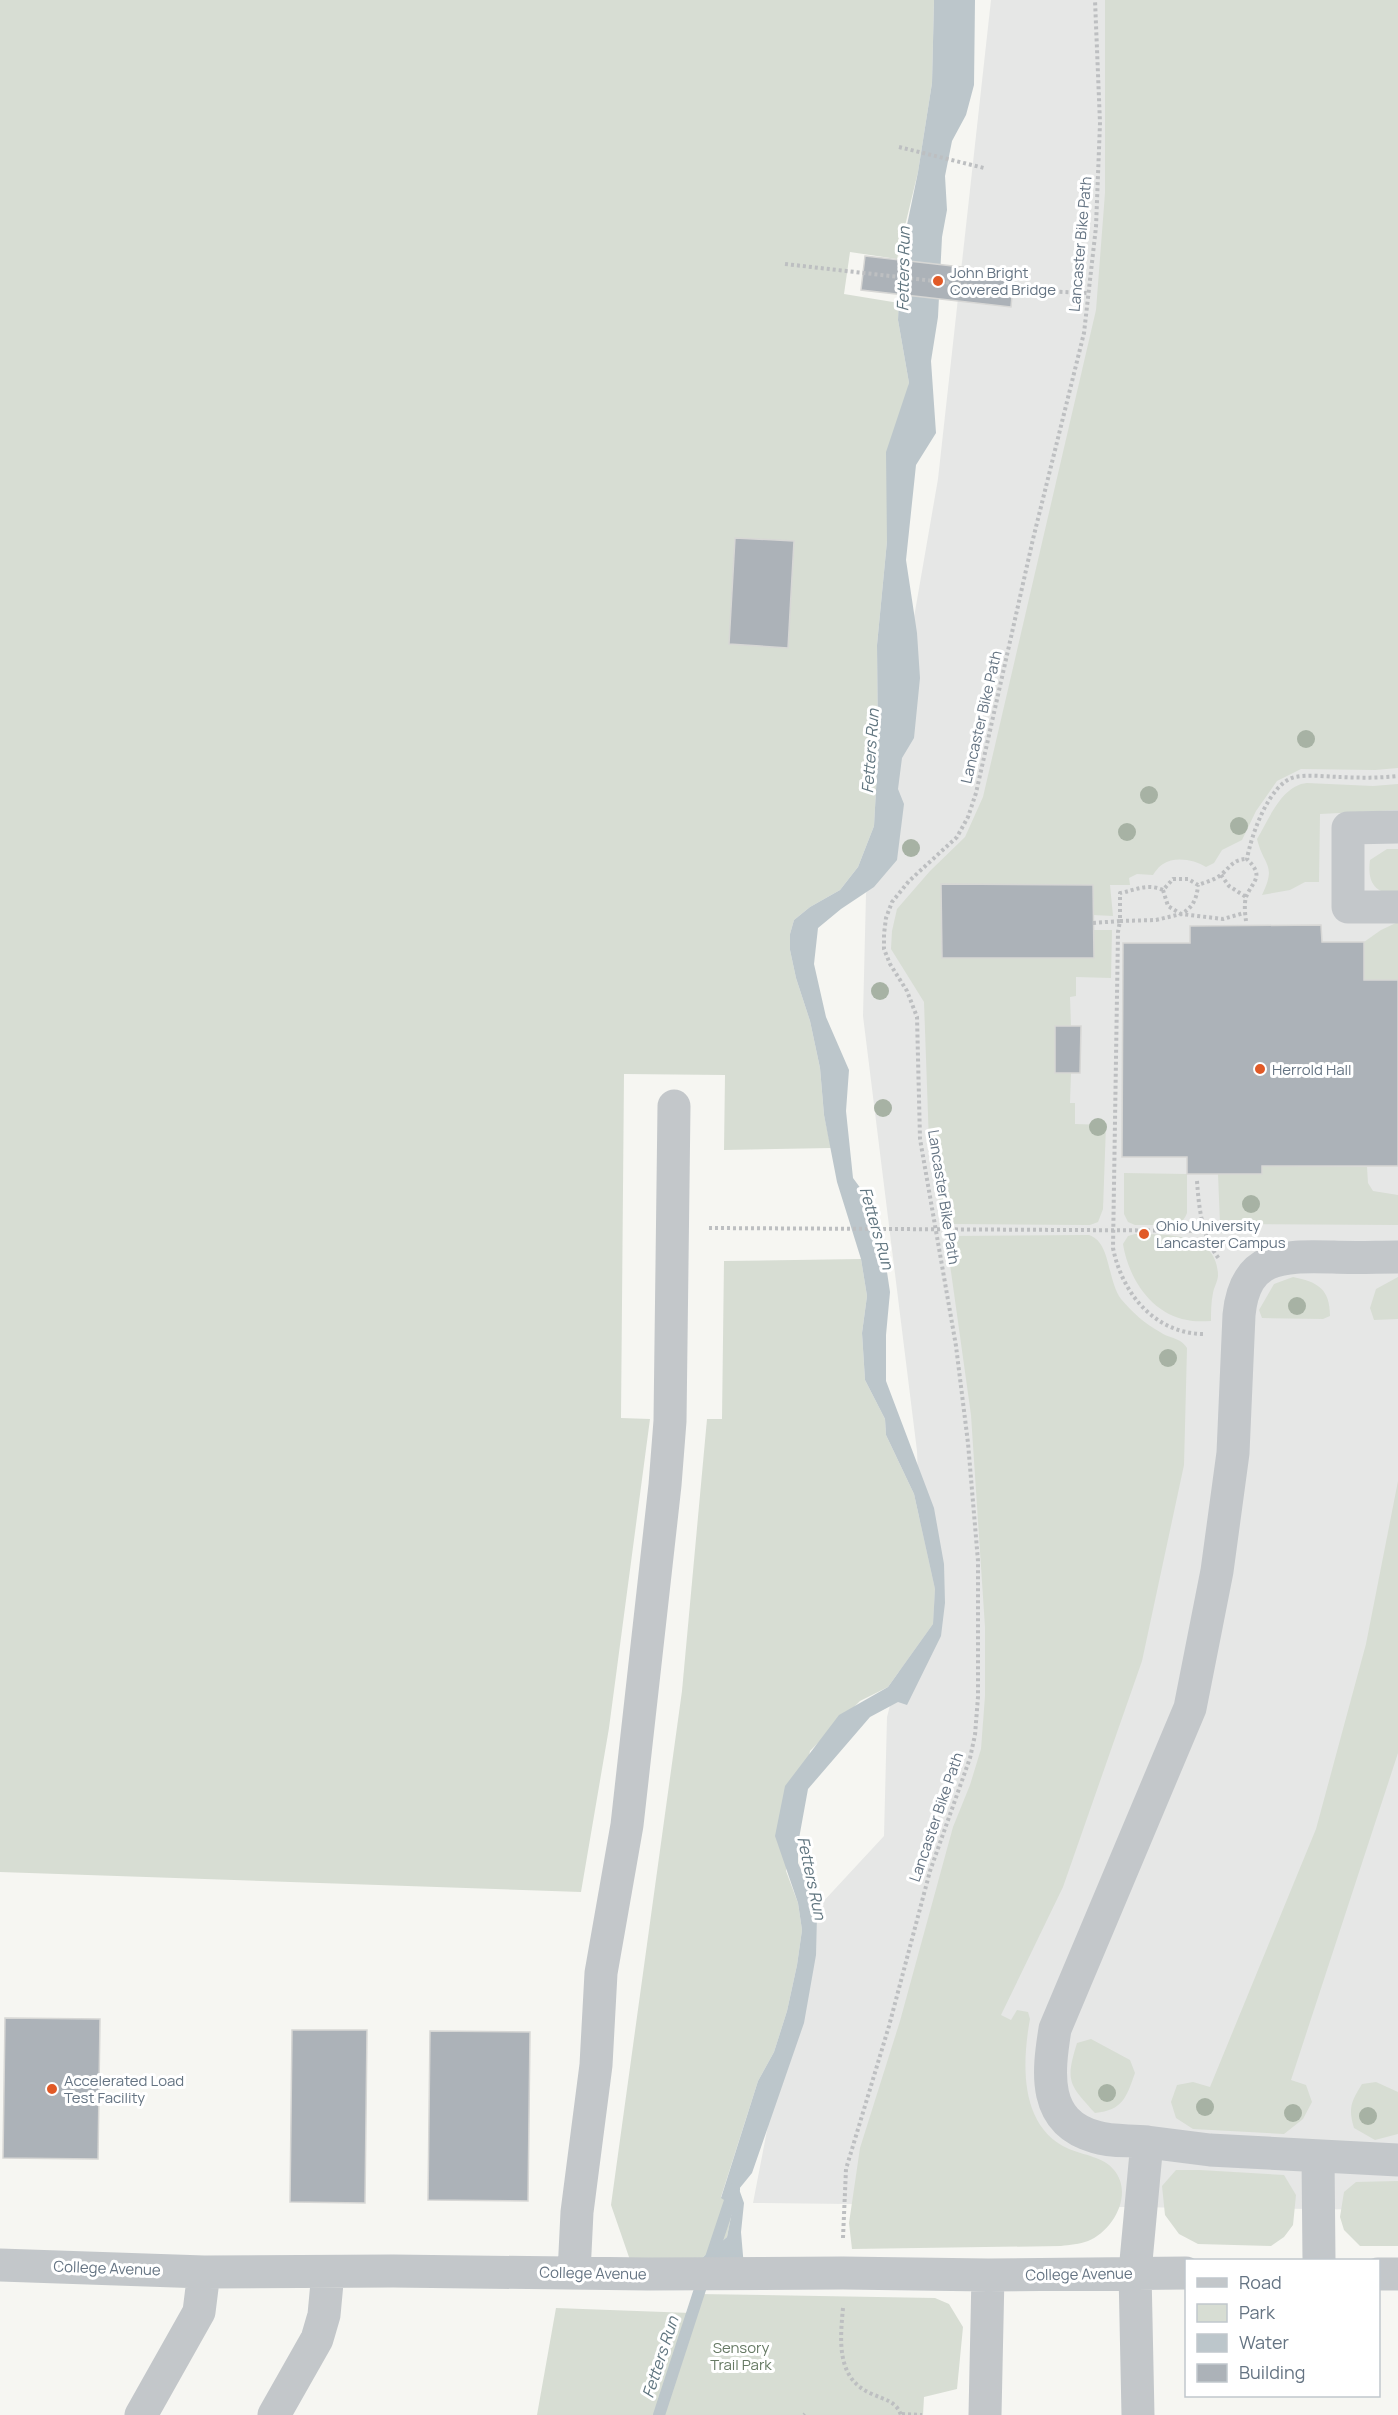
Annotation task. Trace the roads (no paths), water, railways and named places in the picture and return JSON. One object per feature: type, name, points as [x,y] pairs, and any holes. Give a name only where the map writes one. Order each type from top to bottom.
[{"type":"street","points":[[1398,827],[1348,828],[1348,907],[1398,907]]},
{"type":"street","points":[[574,2273],[577,2212],[596,2066],[601,1973],[627,1825],[665,1485],[670,1421],[674,1106]]},
{"type":"street","points":[[1398,1257],[1286,1257],[1256,1270],[1241,1296],[1233,1453],[1217,1571],[1190,1708],[1055,2029],[1050,2086],[1054,2104],[1064,2118],[1078,2130],[1097,2138],[1210,2150],[1398,2160]]},
{"type":"street","points":[[1138,2415],[1136,2272],[1147,2142]]},
{"type":"street","points":[[1318,2157],[1319,2259]]},
{"type":"street","name":"College Avenue","points":[[0,2265],[204,2272],[988,2275],[1185,2273]]},
{"type":"street","points":[[141,2415],[194,2322],[202,2301],[204,2272]]},
{"type":"street","points":[[274,2415],[317,2339],[324,2315],[328,2272]]},
{"type":"street","points":[[1380,2274],[1398,2274]]},
{"type":"street","points":[[985,2415],[988,2275]]},
{"type":"water","points":[[934,0],[975,0],[974,85],[966,115],[952,141],[945,176],[947,210],[942,237],[938,317],[931,361],[936,433],[916,465],[906,560],[917,633],[920,678],[914,738],[902,758],[898,789],[904,804],[897,860],[874,887],[818,928],[814,964],[826,1017],[849,1070],[846,1111],[853,1178],[878,1212],[890,1292],[886,1335],[886,1381],[934,1508],[944,1564],[945,1603],[941,1636],[907,1705],[898,1702],[870,1717],[808,1789],[798,1844],[798,1863],[808,1885],[817,1915],[816,1955],[804,2023],[752,2173],[739,2189],[744,2203],[741,2232],[745,2279],[702,2258],[727,2237],[733,2206],[721,2198],[758,2081],[774,2052],[787,2011],[797,1965],[802,1930],[798,1903],[775,1836],[785,1786],[839,1715],[888,1687],[933,1624],[935,1589],[914,1494],[886,1435],[885,1419],[865,1380],[862,1333],[867,1296],[861,1259],[837,1182],[824,1115],[820,1068],[810,1021],[796,978],[790,950],[790,934],[794,920],[810,907],[840,890],[858,867],[874,826],[878,754],[877,645],[887,541],[886,452],[909,383],[898,320],[901,254],[918,172],[932,83]]},
{"type":"waterway","name":"Fetters Run","points":[[710,2261],[734,2189]]},
{"type":"waterway","name":"Fetters Run","points":[[659,2415],[704,2277]]},
{"type":"place","name":"John Bright Covered Bridge","points":[[938,281]]},
{"type":"place","name":"Herrold Hall","points":[[1260,1069]]},
{"type":"place","name":"Ohio University Lancaster Campus","points":[[1144,1234]]},
{"type":"place","name":"Accelerated Load Test Facility","points":[[52,2089]]},
{"type":"park label","name":"Sensory Trail Park","points":[[741,2356]]}]
